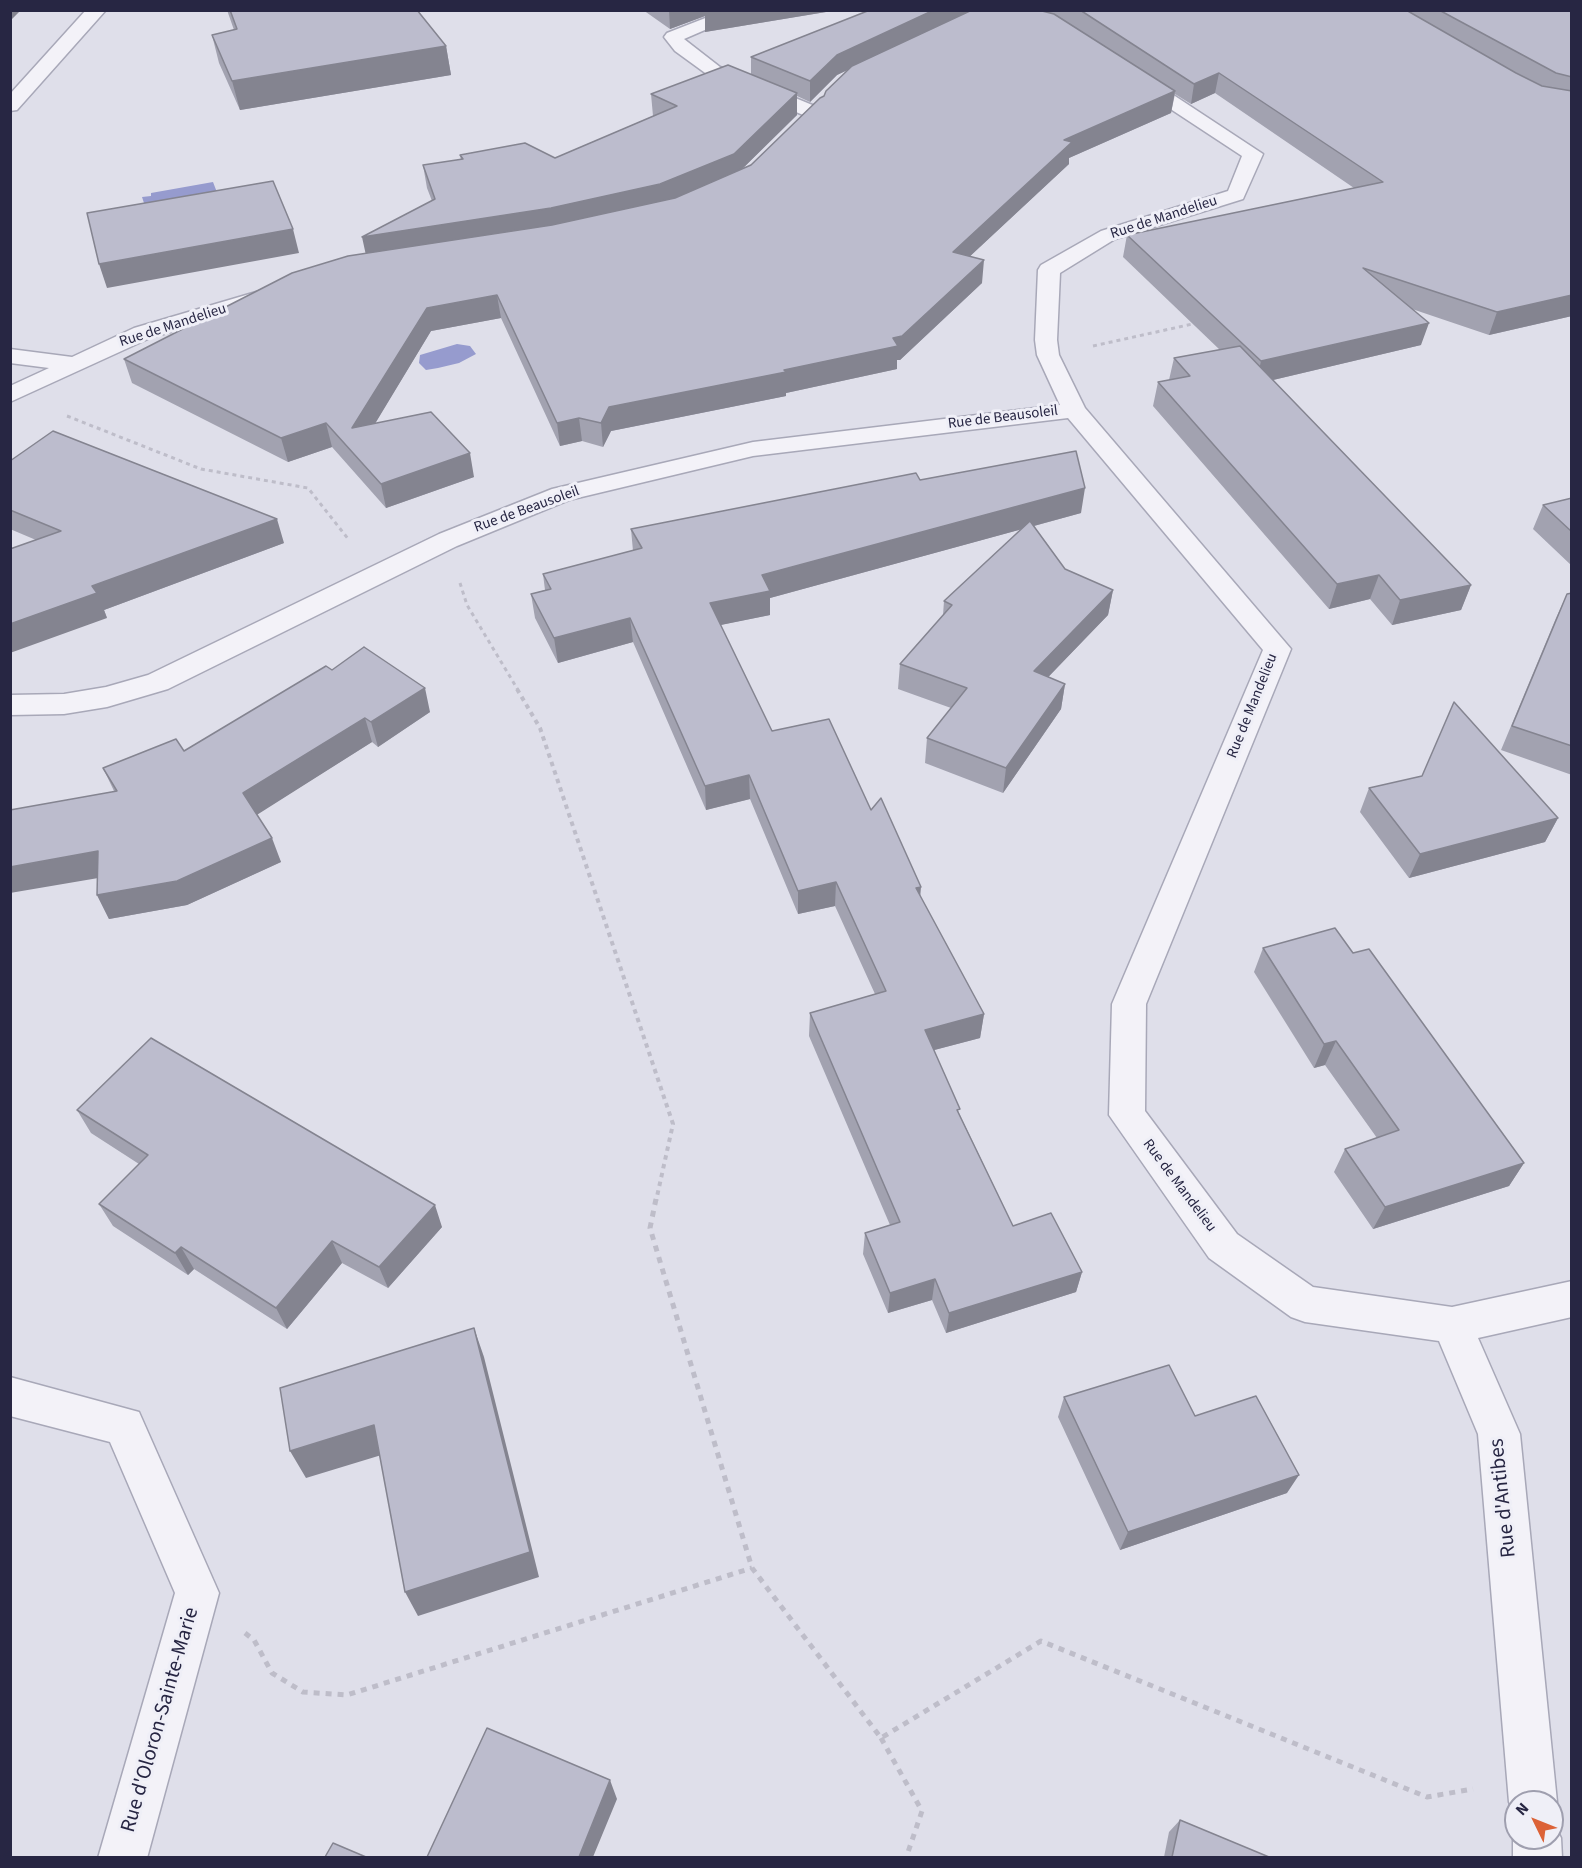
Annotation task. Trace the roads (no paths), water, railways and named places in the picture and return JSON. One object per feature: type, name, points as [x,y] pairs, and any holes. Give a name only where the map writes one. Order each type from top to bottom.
[{"type":"street","points":[[10,106],[90,16],[98,10]]},
{"type":"street","points":[[743,10],[673,37],[681,47],[714,71],[814,113]]},
{"type":"street","name":"Rue de Mandelieu","points":[[1118,67],[1253,154],[1236,195],[1108,235],[1049,270],[1046,340],[1048,356],[1074,410],[1277,648],[1129,1004],[1127,1115],[1223,1246],[1305,1304],[1452,1325]]},
{"type":"street","name":"Rue de Mandelieu","points":[[73,364],[142,333],[285,291]]},
{"type":"street","points":[[10,356],[73,364]]},
{"type":"street","points":[[11,394],[73,364]]},
{"type":"street","name":"Rue de Beausoleil","points":[[10,705],[64,704],[107,697],[158,682],[448,540],[561,494],[753,449],[1074,410]]},
{"type":"street","points":[[1452,1325],[1572,1299]]},
{"type":"street","name":"Rue d'Antibes","points":[[1452,1325],[1499,1434],[1532,1790]]},
{"type":"street","name":"Rue d'Oloron-Sainte-Marie","points":[[10,1396],[124,1426],[197,1593],[122,1857]]},
{"type":"water","points":[[213,182],[218,195],[145,206],[142,197],[151,196],[151,193]]},
{"type":"water","points":[[457,344],[470,346],[476,354],[459,363],[426,370],[419,363],[420,355]]}]
